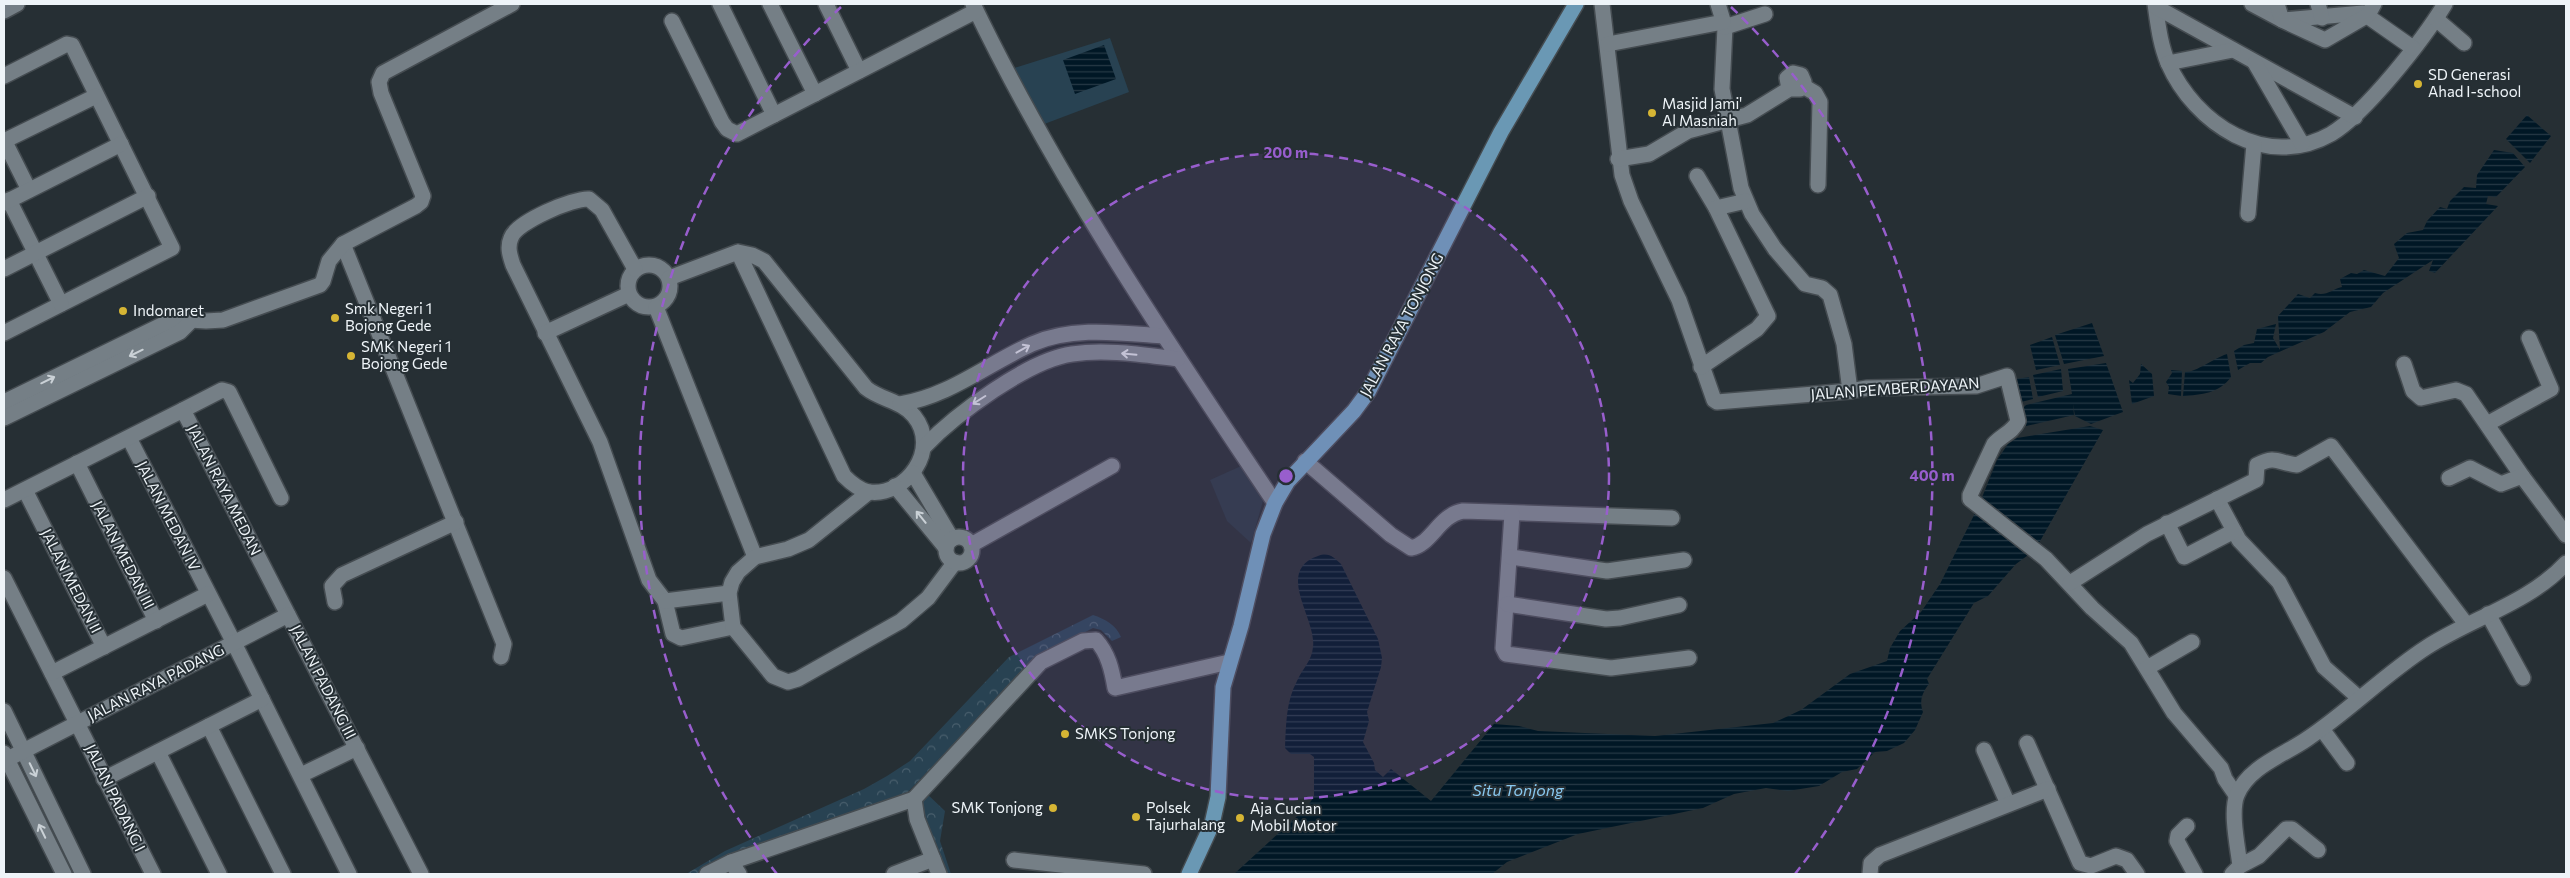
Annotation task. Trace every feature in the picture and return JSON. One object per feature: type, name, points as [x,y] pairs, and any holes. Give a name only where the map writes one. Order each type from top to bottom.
[{"type":"main road","name":"JALAN RAYA TONJONG","points":[[1189,874],[1203,848],[1212,824],[1218,797],[1222,687],[1241,626],[1263,534],[1275,503],[1288,481],[1305,461],[1341,426],[1368,392],[1502,132],[1576,4]]},
{"type":"street","points":[[4,11],[17,4]]},
{"type":"street","points":[[4,402],[174,319],[223,320],[320,284],[323,281],[329,261],[343,244],[416,206],[421,202],[423,196],[381,93],[379,82],[383,73],[512,4]]},
{"type":"street","points":[[720,4],[774,115]]},
{"type":"street","points":[[770,4],[815,94]]},
{"type":"street","points":[[826,4],[859,72]]},
{"type":"street","name":"JALAN PEMBERDAYAAN","points":[[1602,4],[1608,44],[1618,159],[1631,201],[1679,300],[1711,395],[1717,402],[1867,388],[1976,386],[2007,376],[2018,421],[2015,428],[2000,437],[1994,444],[1969,496],[2037,551],[2070,583],[2092,608],[2131,643],[2174,714],[2221,768],[2225,779],[2236,795]]},
{"type":"street","points":[[1718,4],[1724,24],[1721,76],[1726,121],[1746,201],[1775,249],[1801,280],[1809,286],[1825,289],[1830,295],[1844,344],[1850,391]]},
{"type":"street","points":[[2252,4],[2325,40],[2367,9]]},
{"type":"street","points":[[2277,4],[2282,20]]},
{"type":"street","points":[[2155,5],[2162,46],[2168,63],[2184,91],[2206,116],[2236,137],[2254,144],[2270,146],[2302,144],[2329,135],[2355,117],[2413,48],[2436,19],[2445,4]]},
{"type":"street","points":[[2155,5],[2355,117]]},
{"type":"street","points":[[672,21],[727,129],[737,134],[859,72],[974,7],[1031,120],[1178,359],[1275,503]]},
{"type":"street","points":[[2282,20],[2320,11],[2367,9],[2413,48]]},
{"type":"street","points":[[1608,44],[1724,24],[1765,14]]},
{"type":"street","points":[[2436,19],[2464,43]]},
{"type":"street","points":[[4,76],[69,43],[148,196],[172,248],[4,333]]},
{"type":"street","points":[[2168,63],[2233,50]]},
{"type":"street","points":[[2254,62],[2302,144]]},
{"type":"street","points":[[1618,159],[1649,154],[1688,131],[1757,111],[1796,87],[1816,93],[1820,102],[1818,185]]},
{"type":"street","points":[[30,190],[4,141],[96,96]]},
{"type":"street","points":[[61,304],[36,253],[6,202],[121,144]]},
{"type":"street","points":[[2248,214],[2254,144]]},
{"type":"street","points":[[1697,176],[1716,208],[1768,316],[1757,329],[1701,367]]},
{"type":"street","points":[[4,269],[148,196]]},
{"type":"street","points":[[635,269],[602,210],[589,199],[572,202],[525,222],[516,229],[511,237],[510,254],[545,333],[600,442],[649,580],[664,601],[670,629],[676,637],[681,638],[733,626]]},
{"type":"street","points":[[1716,208],[1746,201]]},
{"type":"street","points":[[343,244],[504,644],[501,657]]},
{"type":"street","points":[[669,278],[738,252],[758,258],[771,268],[866,388],[885,400],[900,404],[925,399],[947,390],[1031,344],[1064,334],[1164,336]]},
{"type":"street","points":[[738,252],[838,467],[852,483],[869,492],[876,492],[896,486],[913,473],[922,456],[925,446],[924,435],[916,418],[900,404]]},
{"type":"street","points":[[650,264],[658,267],[669,278],[671,287],[669,296],[656,307],[640,306],[629,294],[630,276],[635,269],[650,264]]},
{"type":"street","points":[[545,333],[629,294]]},
{"type":"street","points":[[656,307],[755,558]]},
{"type":"street","points":[[4,418],[180,332],[193,319]]},
{"type":"street","points":[[2487,424],[2550,388],[2530,338]]},
{"type":"street","points":[[925,446],[944,426],[977,401],[1053,359],[1085,352],[1124,353],[1178,359]]},
{"type":"street","points":[[2404,364],[2416,395],[2427,399],[2461,390],[2469,397],[2522,476],[2566,535]]},
{"type":"street","points":[[184,410],[222,390],[229,392],[281,498]]},
{"type":"street","name":"JALAN RAYA MEDAN","points":[[4,500],[184,410],[288,615]]},
{"type":"street","name":"JALAN MEDAN IV","points":[[129,438],[234,643]]},
{"type":"street","points":[[2070,583],[2167,523],[2256,480],[2257,465],[2268,459],[2297,465],[2332,446],[2466,624]]},
{"type":"street","points":[[1305,461],[1390,535],[1411,548],[1418,545],[1455,512],[1672,518]]},
{"type":"street","name":"JALAN MEDAN III","points":[[77,463],[156,621],[104,647]]},
{"type":"street","points":[[971,545],[1112,466]]},
{"type":"street","points":[[2449,478],[2470,468],[2501,484],[2522,476]]},
{"type":"street","points":[[913,473],[949,544],[950,560],[955,562],[966,561],[972,551],[971,545],[963,537],[949,544]]},
{"type":"street","points":[[896,486],[949,544]]},
{"type":"street","name":"JALAN MEDAN II","points":[[25,490],[104,647],[52,674]]},
{"type":"street","points":[[869,492],[809,540],[788,549],[755,558],[738,572],[729,593],[733,626],[772,676],[788,682],[798,679],[901,621],[928,598],[955,562]]},
{"type":"street","points":[[2217,499],[2245,547],[2276,576],[2324,667],[2359,698]]},
{"type":"street","points":[[1512,514],[1511,557],[1503,648],[1509,655],[1611,668],[1689,658]]},
{"type":"street","points":[[335,602],[332,586],[342,575],[456,522]]},
{"type":"street","points":[[2167,523],[2184,556],[2234,531]]},
{"type":"street","points":[[1511,557],[1607,571],[1684,560]]},
{"type":"street","points":[[2236,870],[2236,795],[2255,772],[2322,729],[2359,698],[2426,648],[2548,579],[2566,563]]},
{"type":"street","name":"JALAN PADANG I","points":[[4,578],[78,722],[147,872]]},
{"type":"street","points":[[664,601],[729,593]]},
{"type":"street","points":[[156,621],[208,594]]},
{"type":"street","points":[[1507,604],[1606,619],[1620,618],[1680,604]]},
{"type":"street","points":[[2488,614],[2523,678]]},
{"type":"street","name":"JALAN RAYA PADANG","points":[[5,757],[24,751],[288,615]]},
{"type":"street","name":"JALAN PADANG III","points":[[288,615],[357,748],[301,776]]},
{"type":"street","points":[[707,874],[735,868],[914,799],[1041,662],[1082,641],[1096,640],[1103,648],[1116,688],[1229,662]]},
{"type":"street","points":[[2147,668],[2192,642]]},
{"type":"street","points":[[234,643],[301,776],[342,872]]},
{"type":"street","points":[[104,778],[262,699]]},
{"type":"street","points":[[4,711],[83,874]]},
{"type":"street","points":[[209,726],[283,874]]},
{"type":"street","points":[[2322,729],[2347,763]]},
{"type":"street","points":[[2026,743],[2048,788],[2080,863],[2091,866],[2116,856],[2128,860],[2137,874]]},
{"type":"street","points":[[357,748],[421,874]]},
{"type":"street","points":[[1984,750],[2008,804]]},
{"type":"street","points":[[158,752],[219,874]]},
{"type":"street","points":[[5,757],[64,874]]},
{"type":"street","points":[[1870,874],[1872,863],[1880,855],[2048,788]]},
{"type":"street","points":[[914,799],[917,819],[939,874]]},
{"type":"street","points":[[2187,826],[2178,835],[2177,841],[2195,874]]},
{"type":"street","points":[[2236,870],[2258,856],[2286,829],[2292,829],[2318,850]]},
{"type":"street","points":[[894,874],[933,859]]},
{"type":"street","points":[[1014,860],[1144,874]]},
{"type":"shaded area","points":[[1241,466],[1263,501],[1251,543],[1227,521],[1210,480]]},
{"type":"green space","points":[[1110,38],[1129,92],[1039,126],[1008,70]]},
{"type":"green space","points":[[1093,615],[1110,623],[1121,637],[1112,641],[1101,630],[1093,628],[1066,642],[1007,689],[904,796],[702,874],[686,874],[725,851],[864,789],[887,776],[910,761],[1009,657]]},
{"type":"green space","points":[[925,792],[945,811],[940,841],[951,874],[945,874],[923,816],[920,796]]},
{"type":"water","points":[[1104,45],[1116,79],[1075,94],[1063,60]]},
{"type":"water","points":[[2527,115],[2551,136],[2530,163],[2506,139]]},
{"type":"water","points":[[2494,150],[2513,153],[2525,167],[2496,197],[2488,196],[2486,204],[2498,206],[2435,273],[2429,271],[2433,260],[2383,293],[2371,307],[2350,312],[2324,332],[2268,357],[2261,363],[2250,363],[2238,370],[2234,351],[2244,345],[2254,343],[2257,329],[2276,324],[2273,338],[2280,350],[2278,316],[2298,294],[2310,298],[2315,293],[2329,292],[2342,287],[2340,279],[2351,273],[2357,274],[2364,270],[2385,276],[2399,258],[2394,244],[2407,233],[2423,230],[2427,221],[2440,207],[2447,209],[2450,201],[2464,187],[2476,188],[2477,175]]},
{"type":"water","points":[[2092,323],[2104,356],[2064,364],[2055,335]]},
{"type":"water","points":[[2052,337],[2060,365],[2036,370],[2030,345]]},
{"type":"water","points":[[2227,354],[2231,377],[2227,382],[2210,392],[2183,396],[2185,372],[2195,370]]},
{"type":"water","points":[[2106,363],[2123,412],[2091,424],[2075,416],[2073,404],[2074,415],[2026,426],[2021,410],[2026,405],[2072,394],[2068,369]]},
{"type":"water","points":[[2141,364],[2152,374],[2154,396],[2132,404],[2129,380],[2133,383],[2140,374]]},
{"type":"water","points":[[2061,369],[2063,391],[2038,397],[2033,375]]},
{"type":"water","points":[[2171,370],[2182,371],[2181,396],[2168,394],[2169,387],[2166,382],[2172,373]]},
{"type":"water","points":[[2029,377],[2033,399],[2017,403],[2016,379]]},
{"type":"water","name":"Situ Tonjong","points":[[2090,426],[2103,430],[2035,550],[2016,564],[1988,596],[1974,603],[1927,679],[1929,684],[1921,701],[1923,712],[1915,730],[1904,743],[1887,751],[1875,752],[1857,769],[1842,772],[1819,786],[1788,791],[1766,788],[1734,794],[1703,808],[1578,834],[1507,862],[1492,874],[1234,874],[1305,809],[1314,797],[1314,757],[1310,754],[1291,754],[1285,748],[1287,713],[1293,689],[1311,657],[1313,647],[1313,636],[1300,597],[1299,573],[1305,563],[1318,556],[1328,555],[1341,564],[1378,639],[1382,658],[1381,667],[1367,712],[1369,721],[1363,742],[1374,763],[1375,770],[1383,777],[1391,769],[1431,801],[1494,724],[1519,726],[1538,731],[1655,736],[1773,723],[1801,710],[1850,674],[1887,661],[1890,648],[1900,631],[1921,612],[1940,584],[1979,505],[1997,460],[2008,444],[2017,438]]},
{"type":"place","name":"SD Generasi Ahad I-school","points":[[2418,84]]},
{"type":"place","name":"Masjid Jami' Al Masniah","points":[[1652,113]]},
{"type":"place","name":"Indomaret","points":[[123,311]]},
{"type":"place","name":"Smk Negeri 1 Bojong Gede","points":[[335,318]]},
{"type":"place","name":"SMK Negeri 1 Bojong Gede","points":[[351,356]]},
{"type":"place","name":"SMKS Tonjong","points":[[1065,734]]},
{"type":"place","name":"SMK Tonjong","points":[[1053,808]]},
{"type":"place","name":"Polsek Tajurhalang","points":[[1136,817]]},
{"type":"place","name":"Aja Cucian Mobil Motor","points":[[1240,818]]}]
